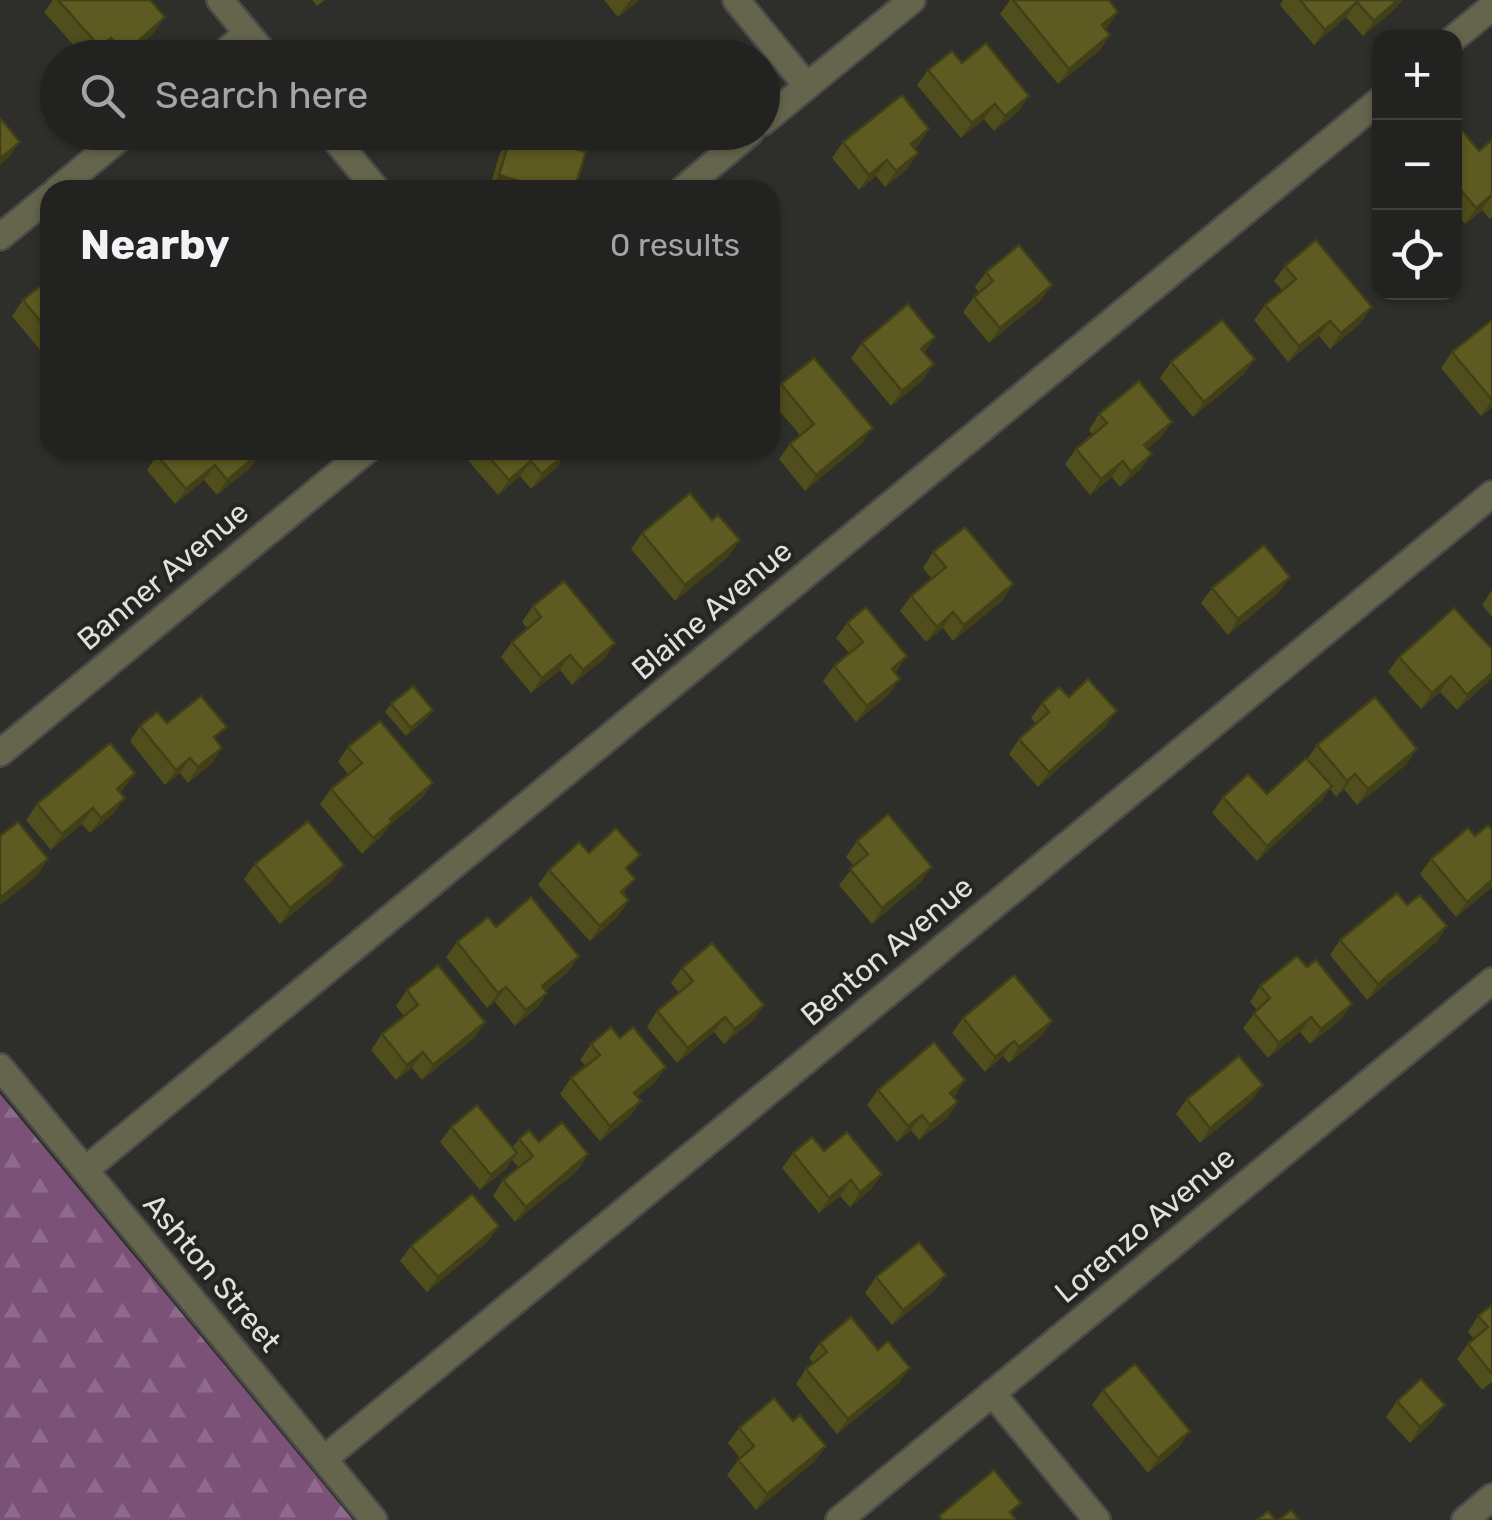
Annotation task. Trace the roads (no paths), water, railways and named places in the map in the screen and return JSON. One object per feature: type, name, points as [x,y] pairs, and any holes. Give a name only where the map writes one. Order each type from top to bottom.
[{"type":"street","points":[[220,0],[253,40]]},
{"type":"street","points":[[736,0],[769,40]]},
{"type":"street","points":[[780,108],[912,0]]},
{"type":"street","points":[[1462,32],[1492,8]]},
{"type":"street","points":[[239,40],[247,33]]},
{"type":"street","points":[[780,53],[807,86]]},
{"type":"street","name":"Blaine Avenue","points":[[85,1170],[1372,107]]},
{"type":"street","points":[[69,180],[105,150]]},
{"type":"street","points":[[345,150],[369,180]]},
{"type":"street","points":[[694,180],[730,150]]},
{"type":"street","points":[[0,237],[40,204]]},
{"type":"street","name":"Banner Avenue","points":[[0,753],[355,460]]},
{"type":"street","name":"Benton Avenue","points":[[324,1459],[1492,494]]},
{"type":"street","name":"Lorenzo Avenue","points":[[839,1520],[1492,981]]},
{"type":"street","name":"Ashton Street","points":[[0,1066],[374,1520]]},
{"type":"street","points":[[992,1394],[1097,1520]]},
{"type":"street","points":[[1464,1520],[1492,1497]]}]
